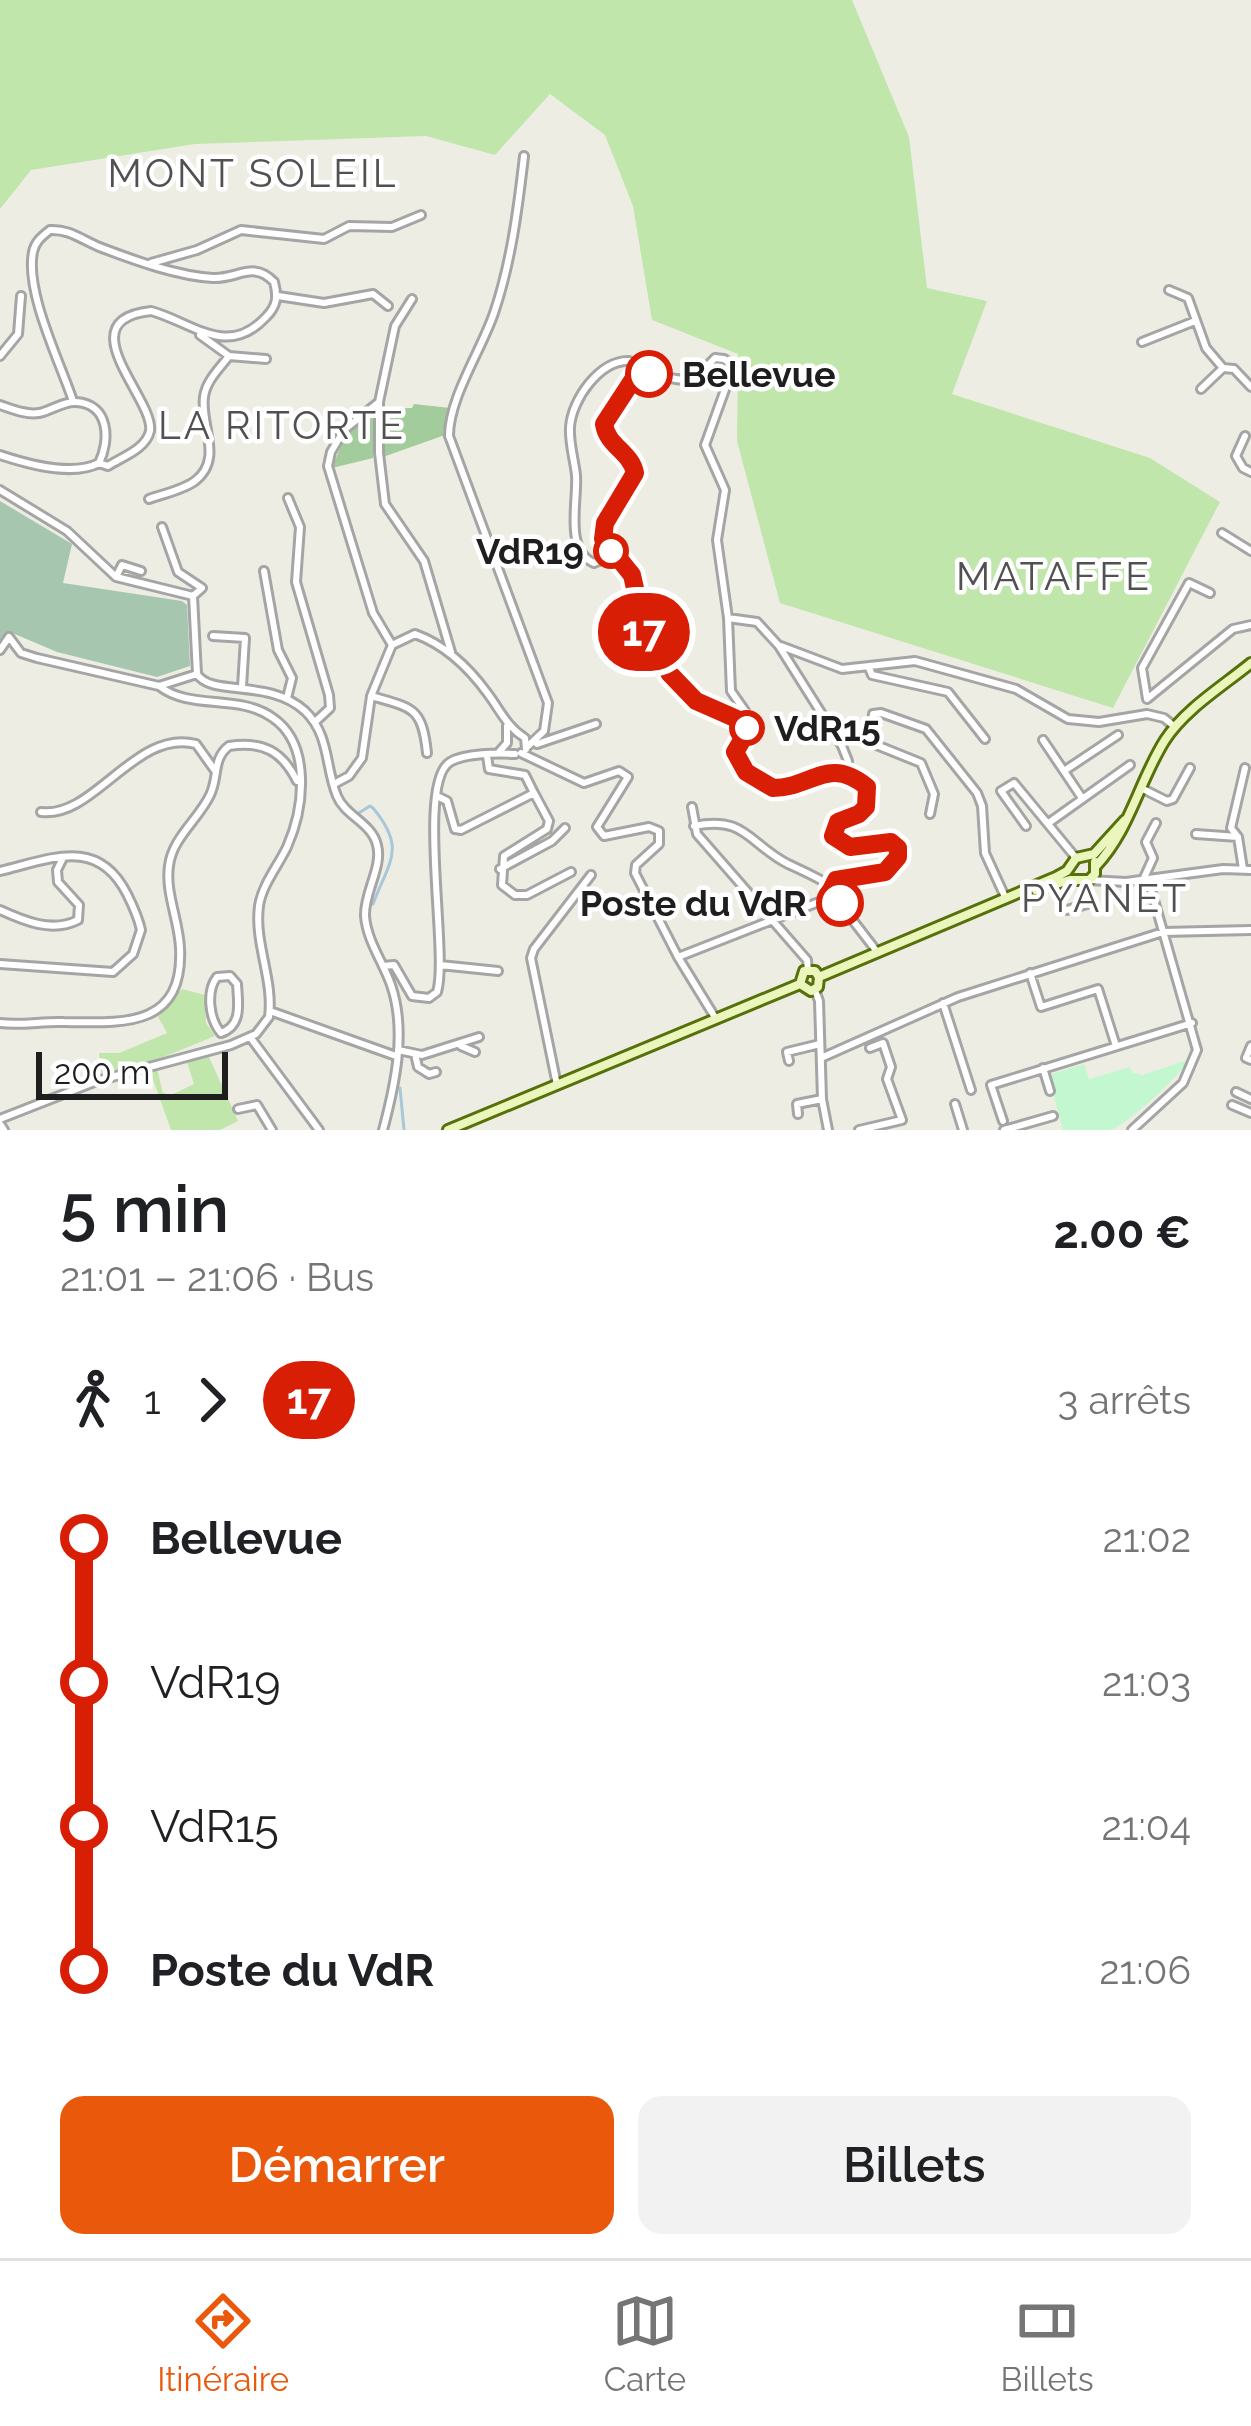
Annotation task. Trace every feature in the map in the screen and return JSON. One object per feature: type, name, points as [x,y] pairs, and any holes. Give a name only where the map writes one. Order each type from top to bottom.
[{"type":"main road","points":[[1006,899],[1084,880],[1119,838],[1175,727],[1251,663]]},
{"type":"main road","points":[[820,977],[808,970],[800,976],[800,984],[805,990],[815,990],[820,977],[1006,899],[1088,856],[1125,820]]},
{"type":"main road","points":[[1088,856],[1096,868]]},
{"type":"main road","points":[[1074,863],[1084,880]]},
{"type":"main road","points":[[448,1130],[800,984]]},
{"type":"street","points":[[523,750],[537,741],[546,726],[548,703],[449,436],[453,408],[477,360],[505,278],[524,157]]},
{"type":"street","points":[[151,263],[242,230],[324,239],[349,226],[392,227],[421,215]]},
{"type":"street","points":[[74,401],[32,270],[33,249],[50,230],[70,231],[103,249],[211,278],[257,270],[274,282],[278,296],[263,321],[248,332],[235,336],[197,333]]},
{"type":"street","points":[[1169,290],[1188,298],[1206,348],[1223,368],[1234,369],[1251,387]]},
{"type":"street","points":[[278,296],[324,302],[373,293],[388,306]]},
{"type":"street","points":[[0,356],[18,334],[21,296]]},
{"type":"street","points":[[412,298],[395,326],[379,402],[379,461],[385,504],[424,561],[452,656]]},
{"type":"street","points":[[99,463],[108,466],[141,447],[149,436],[149,417],[115,352],[119,328],[127,318],[151,311],[197,333],[229,356],[266,359]]},
{"type":"street","points":[[1142,342],[1196,320]]},
{"type":"street","points":[[149,500],[194,481],[205,468],[210,455],[202,402],[207,384],[229,356]]},
{"type":"street","points":[[640,374],[681,382],[696,377],[716,358],[724,358],[731,366],[705,442],[725,490],[717,540],[728,618],[731,691],[745,711],[747,732],[736,745],[736,755],[742,768],[761,783],[780,788],[823,772],[866,785],[869,800],[859,814],[836,824],[834,838],[850,847],[891,842],[897,846],[898,856],[885,872],[840,878],[831,886]]},
{"type":"street","points":[[615,554],[594,563],[580,552],[570,426],[580,399],[608,364],[629,361],[640,374]]},
{"type":"street","points":[[1201,389],[1223,368]]},
{"type":"street","points":[[640,374],[604,426],[635,473],[603,529],[604,541],[632,575],[646,637],[670,674],[696,701],[744,722]]},
{"type":"street","points":[[0,405],[38,413],[74,401],[94,409],[107,427],[108,439],[99,463],[89,468],[43,466],[0,455]]},
{"type":"street","points":[[379,402],[344,430],[328,466],[373,613],[392,645]]},
{"type":"street","points":[[1245,436],[1236,456],[1251,472]]},
{"type":"street","points":[[0,490],[67,531],[116,577],[193,596]]},
{"type":"street","points":[[288,498],[300,527],[296,582],[330,708],[315,722]]},
{"type":"street","points":[[162,527],[178,572],[202,588],[193,596]]},
{"type":"street","points":[[1222,533],[1251,551]]},
{"type":"street","points":[[116,577],[122,565],[141,572]]},
{"type":"street","points":[[264,572],[278,650],[292,677],[287,698]]},
{"type":"street","points":[[1147,714],[1142,668],[1190,583],[1210,593]]},
{"type":"street","points":[[193,596],[197,674],[212,687],[267,690],[287,698],[315,722],[341,804],[371,832],[378,846],[365,919],[394,994],[398,1054],[383,1130]]},
{"type":"street","points":[[728,618],[757,622],[778,646],[842,746],[848,761],[845,775]]},
{"type":"street","points":[[1147,700],[1233,629],[1251,625]]},
{"type":"street","points":[[433,642],[446,633]]},
{"type":"street","points":[[334,784],[349,776],[362,758],[371,696],[392,645],[415,634],[472,673],[506,722],[521,735],[523,750]]},
{"type":"street","points":[[213,636],[245,638],[242,687]]},
{"type":"street","points":[[0,650],[9,638],[21,653],[37,658],[159,686],[177,696],[238,703],[268,714],[294,741],[300,782],[293,830],[259,904],[270,1011],[263,1027],[210,1052],[97,1081],[1,1125]]},
{"type":"street","points":[[778,646],[842,669],[915,661],[1016,689],[1057,714],[1084,722],[1147,714],[1175,727]]},
{"type":"street","points":[[869,668],[872,676],[948,692],[985,739]]},
{"type":"street","points":[[159,686],[197,674]]},
{"type":"street","points":[[371,696],[417,712],[424,724],[428,753]]},
{"type":"street","points":[[930,814],[934,794],[921,763],[869,742],[873,714],[926,729],[977,793],[985,853],[1006,899]]},
{"type":"street","points":[[506,722],[507,742]]},
{"type":"street","points":[[383,966],[394,965],[409,993],[423,998],[437,992],[440,965],[434,884],[439,797],[443,772],[450,762],[523,750],[596,724]]},
{"type":"street","points":[[498,753],[507,742],[546,726]]},
{"type":"street","points":[[1064,771],[1118,735]]},
{"type":"street","points":[[1043,740],[1082,798]]},
{"type":"street","points":[[40,812],[50,813],[76,801],[167,742],[196,745],[216,772]]},
{"type":"street","points":[[507,742],[584,783],[619,771],[628,777],[597,827],[604,836],[649,827],[659,832],[659,844],[636,866],[635,873],[716,1019]]},
{"type":"street","points":[[0,1023],[134,1022],[152,1013],[174,992],[180,973],[169,865],[174,849],[212,792],[223,750],[249,743],[279,754],[300,782]]},
{"type":"street","points":[[487,756],[489,769],[525,775],[549,820],[547,829],[504,856],[502,885],[514,896],[526,895],[571,872]]},
{"type":"street","points":[[1048,823],[1130,765]]},
{"type":"street","points":[[1067,910],[1088,904],[1084,880],[1146,880],[1247,870],[1232,829],[1245,768]]},
{"type":"street","points":[[1141,788],[1166,801],[1173,799],[1190,769]]},
{"type":"street","points":[[1026,826],[1001,791],[1014,783],[1074,863]]},
{"type":"street","points":[[439,797],[447,801],[452,825],[461,830],[534,793]]},
{"type":"street","points":[[692,807],[694,826],[807,960],[808,970]]},
{"type":"street","points":[[694,826],[728,823],[760,841],[783,862],[831,886]]},
{"type":"street","points":[[1132,1130],[1172,1096],[1190,1073],[1197,1050],[1146,880],[1153,858],[1146,842],[1156,823]]},
{"type":"street","points":[[500,869],[552,841],[565,828]]},
{"type":"street","points":[[1196,834],[1238,837]]},
{"type":"street","points":[[0,910],[41,924],[59,926],[78,920],[79,904],[58,882],[63,858]]},
{"type":"street","points":[[0,870],[63,858],[94,858],[116,874],[140,923],[140,941],[133,954],[122,967],[107,973],[0,964]]},
{"type":"street","points":[[1096,868],[1114,881]]},
{"type":"street","points":[[557,1085],[531,958],[591,875]]},
{"type":"street","points":[[831,886],[833,896],[878,953]]},
{"type":"street","points":[[678,957],[833,896]]},
{"type":"street","points":[[820,1058],[943,1003],[1163,932],[1251,929]]},
{"type":"street","points":[[440,965],[498,971]]},
{"type":"street","points":[[1030,973],[1041,1007],[1099,989],[1116,1046]]},
{"type":"street","points":[[217,976],[230,976],[238,984],[238,1018],[230,1030],[221,1033],[211,1017],[212,984],[217,976]]},
{"type":"street","points":[[815,990],[828,1130]]},
{"type":"street","points":[[943,1003],[971,1090]]},
{"type":"street","points":[[270,1011],[398,1054],[479,1037]]},
{"type":"street","points":[[1053,1116],[1004,1126],[991,1085],[1192,1023]]},
{"type":"street","points":[[250,1037],[319,1130]]},
{"type":"street","points":[[859,1130],[902,1120],[887,1078],[891,1066],[883,1042],[870,1048]]},
{"type":"street","points":[[458,1044],[475,1052]]},
{"type":"street","points":[[789,1061],[787,1052],[820,1044]]},
{"type":"street","points":[[1251,1046],[1246,1058],[1251,1060]]},
{"type":"street","points":[[415,1054],[418,1067],[429,1074],[436,1072]]},
{"type":"street","points":[[1043,1069],[1050,1091]]},
{"type":"street","points":[[1236,1092],[1251,1099]]},
{"type":"street","points":[[798,1114],[796,1104],[823,1099]]},
{"type":"street","points":[[955,1104],[963,1130]]},
{"type":"street","points":[[238,1109],[257,1105],[272,1130]]},
{"type":"street","points":[[1232,1106],[1251,1113]]},
{"type":"green space","points":[[0,0],[852,0],[909,137],[927,288],[987,301],[952,394],[1150,458],[1220,502],[1113,708],[780,603],[737,441],[738,354],[652,320],[633,206],[605,135],[550,94],[495,155],[426,136],[195,144],[31,170],[0,209]]},
{"type":"green space","points":[[414,404],[450,408],[445,435],[383,457],[383,409],[412,408]]},
{"type":"green space","points":[[369,415],[373,419],[373,458],[332,468],[346,433]]},
{"type":"green space","points":[[0,501],[72,544],[63,583],[187,605],[190,666],[157,677],[57,652],[10,632],[0,646]]},
{"type":"green space","points":[[182,989],[205,995],[206,1023],[215,1036],[161,1058],[101,1073],[99,1053],[119,1053],[167,1033],[157,1015]]},
{"type":"green space","points":[[209,1057],[238,1121],[220,1130],[171,1130],[150,1071],[157,1069],[163,1093],[171,1095],[194,1084],[187,1062]]},
{"type":"green space","points":[[1188,1060],[1165,1087],[1119,1126],[1063,1130],[1048,1075],[1084,1064],[1089,1079],[1130,1067],[1143,1075]]},
{"type":"waterway","points":[[357,814],[373,808],[392,845],[373,904]]},
{"type":"waterway","points":[[400,1088],[404,1130]]},
{"type":"bus line","name":"17","points":[[649,374],[634,378],[604,424],[608,439],[632,462],[635,473],[605,523],[603,539],[632,575],[646,637],[670,674],[696,701],[746,723],[747,732],[735,752],[746,772],[773,788],[825,772],[845,775],[867,787],[866,807],[838,822],[833,836],[850,847],[891,842],[898,848],[898,857],[885,872],[836,880],[831,890],[840,903]]},
{"type":"place","name":"Bellevue","points":[[649,374]]},
{"type":"place","name":"VdR19","points":[[611,551]]},
{"type":"place","name":"VdR15","points":[[747,728]]},
{"type":"place","name":"Poste du VdR","points":[[840,903]]},
{"type":"district","name":"MONT SOLEIL","points":[[253,173]]},
{"type":"district","name":"LA RITORTE","points":[[282,425]]},
{"type":"district","name":"MATAFFE","points":[[1054,576]]},
{"type":"district","name":"PYANET","points":[[1105,898]]}]
